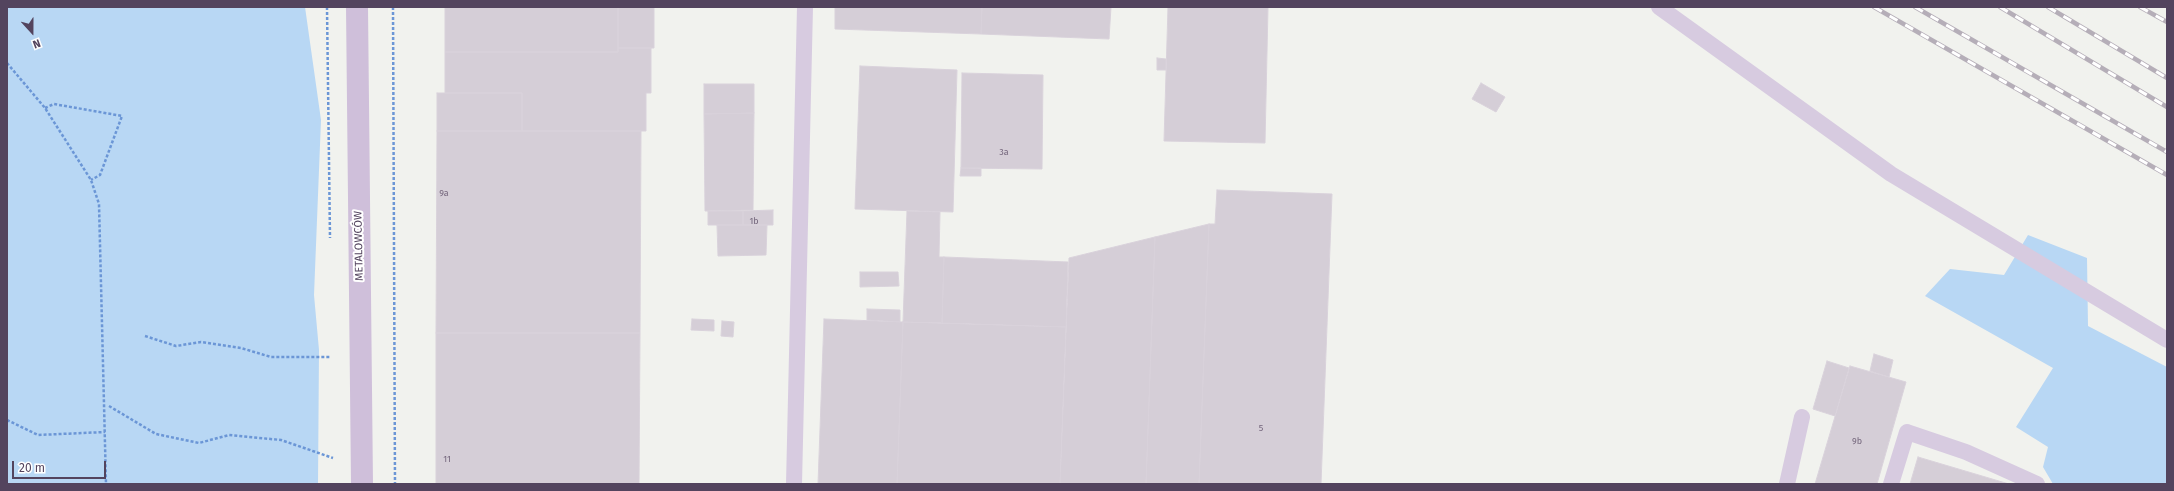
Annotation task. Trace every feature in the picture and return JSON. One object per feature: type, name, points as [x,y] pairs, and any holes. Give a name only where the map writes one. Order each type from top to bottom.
[{"type":"street","name":"METALOWCÓW","points":[[357,7],[362,484]]},
{"type":"lane","points":[[794,484],[805,7]]},
{"type":"lane","points":[[1659,7],[1891,174],[2167,340]]},
{"type":"lane","points":[[1787,484],[1802,417]]},
{"type":"lane","points":[[1891,484],[1907,432],[1966,452],[2037,484]]},
{"type":"path","points":[[393,7],[395,484]]},
{"type":"path","points":[[7,63],[45,108],[91,180],[99,204],[106,484]]},
{"type":"path","points":[[45,108],[54,104],[122,116],[100,175],[91,180]]},
{"type":"path","points":[[145,336],[176,346],[201,342],[242,348],[272,357],[331,358]]},
{"type":"path","points":[[109,406],[156,434],[199,442],[228,435],[280,440],[333,458]]},
{"type":"path","points":[[7,420],[38,435],[105,432]]},
{"type":"shaded area","points":[[7,7],[305,7],[321,120],[314,295],[319,350],[318,484],[7,484]]},
{"type":"shaded area","points":[[2028,235],[2087,258],[2088,326],[2167,367],[2167,484],[2053,484],[2043,467],[2048,447],[2016,427],[2053,368],[1925,296],[1950,269],[2004,275]]},
{"type":"building","points":[[445,7],[618,7],[618,52],[445,52]]},
{"type":"building","points":[[618,7],[654,7],[654,48],[618,48]]},
{"type":"building","points":[[835,7],[982,7],[981,34],[835,29]]},
{"type":"building","points":[[982,7],[1111,7],[1109,39],[981,34]]},
{"type":"building","points":[[1168,7],[1268,7],[1265,143],[1164,141]]},
{"type":"building","points":[[618,48],[651,48],[651,93],[646,93],[646,131],[522,131],[522,93],[445,93],[445,52],[618,52]]},
{"type":"building","points":[[1157,58],[1166,59],[1166,70],[1157,70]]},
{"type":"building","points":[[860,66],[957,70],[953,212],[855,209]]},
{"type":"building","points":[[962,73],[1043,75],[1042,169],[961,168]]},
{"type":"building","points":[[1481,83],[1505,97],[1496,112],[1472,99]]},
{"type":"building","points":[[704,84],[754,84],[754,113],[704,114]]},
{"type":"building","points":[[437,93],[522,93],[522,131],[437,131]]},
{"type":"building","points":[[754,113],[753,210],[705,211],[704,114]]},
{"type":"building","points":[[437,131],[641,131],[640,333],[436,333]]},
{"type":"building","points":[[961,168],[981,168],[981,176],[960,176]]},
{"type":"building","points":[[1217,190],[1332,194],[1321,484],[1199,484],[1209,224],[1215,224]]},
{"type":"building","points":[[773,210],[773,225],[743,225],[743,211]]},
{"type":"building","points":[[708,211],[743,211],[743,225],[708,225]]},
{"type":"building","points":[[907,211],[940,212],[939,257],[944,257],[942,323],[903,322]]},
{"type":"building","points":[[1209,224],[1199,484],[1146,484],[1155,237]]},
{"type":"building","points":[[717,225],[767,225],[766,255],[718,256]]},
{"type":"building","points":[[1155,237],[1146,484],[1060,484],[1069,258]]},
{"type":"building","points":[[944,257],[1068,262],[1066,327],[942,323]]},
{"type":"building","points":[[860,272],[898,272],[899,286],[860,287]]},
{"type":"building","points":[[867,309],[900,310],[900,322],[867,320]]},
{"type":"building","points":[[692,319],[714,320],[714,331],[691,330]]},
{"type":"building","points":[[824,319],[903,322],[897,484],[818,484]]},
{"type":"building","points":[[722,321],[734,322],[733,337],[721,336]]},
{"type":"building","points":[[903,322],[1066,327],[1060,484],[897,484]]},
{"type":"building","points":[[436,333],[640,333],[639,484],[436,484]]},
{"type":"building","points":[[1874,354],[1893,360],[1889,377],[1870,371]]},
{"type":"building","points":[[1827,361],[1849,368],[1835,416],[1813,409]]},
{"type":"building","points":[[1850,366],[1906,382],[1877,484],[1815,484]]},
{"type":"building","points":[[1918,457],[2009,484],[1910,484]]},
{"type":"railway","points":[[1874,7],[2167,175]]},
{"type":"railway","points":[[1915,7],[2167,152]]},
{"type":"railway","points":[[2000,7],[2167,107]]},
{"type":"railway","points":[[2048,7],[2167,78]]},
{"type":"railway","points":[[2140,7],[2167,22]]}]
